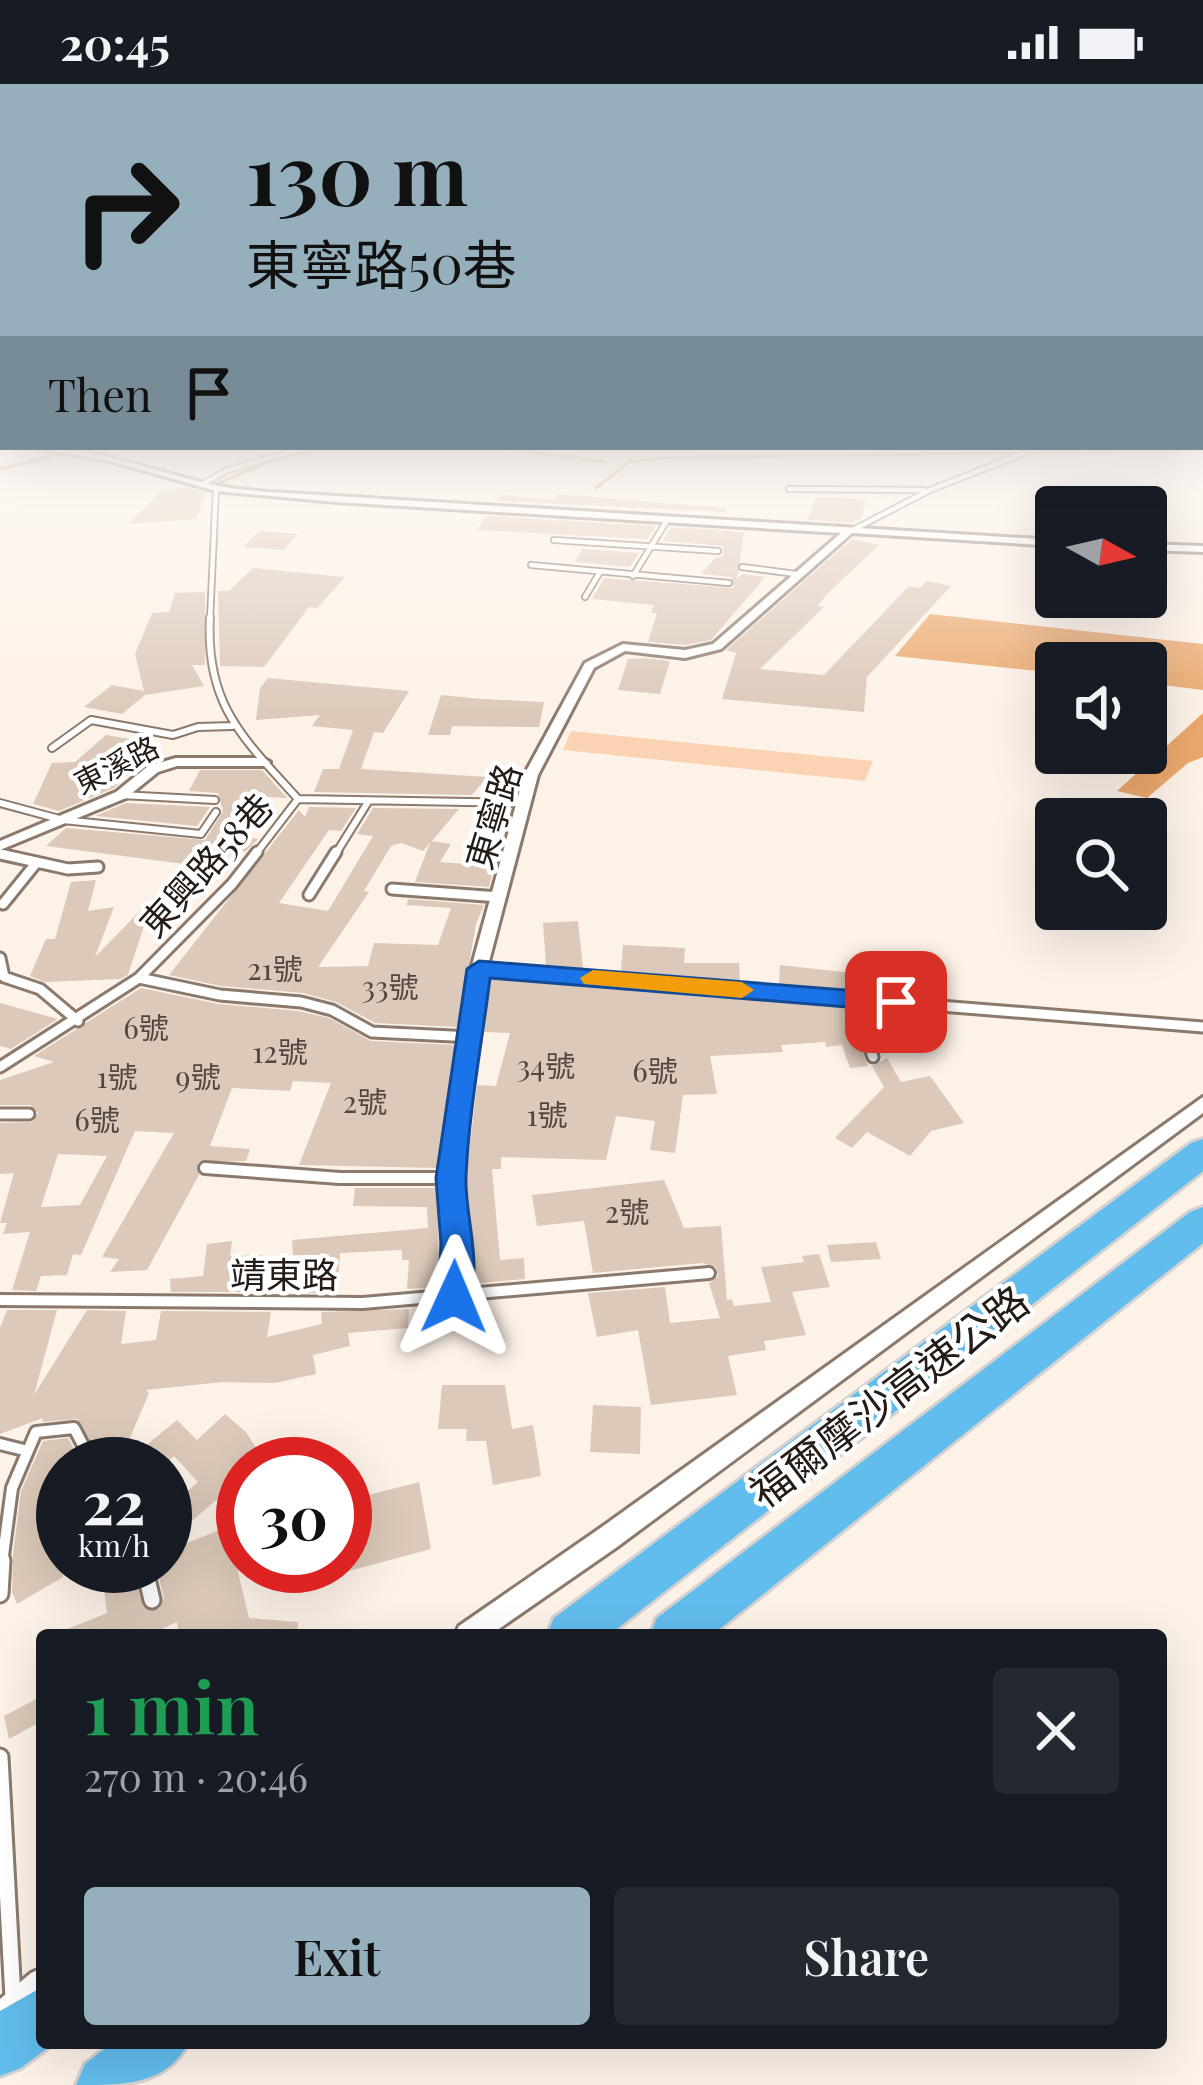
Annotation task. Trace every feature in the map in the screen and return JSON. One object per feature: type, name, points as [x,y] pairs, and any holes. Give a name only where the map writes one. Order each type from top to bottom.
[{"type":"highway","name":"福爾摩沙高速公路","points":[[579,1629],[1203,1152]]},
{"type":"highway","name":"福爾摩沙高速公路","points":[[682,1629],[1203,1222]]},
{"type":"highway","points":[[106,2085],[151,2049]]},
{"type":"street","points":[[820,531],[1035,542]]},
{"type":"street","name":"東寧路","points":[[454,1297],[457,1244],[451,1178],[479,969],[531,776],[579,685],[601,657],[629,647],[685,654],[710,650],[847,533]]},
{"type":"street","points":[[1167,548],[1203,549]]},
{"type":"street","name":"東溪路","points":[[0,850],[121,795],[153,769],[176,762],[263,762]]},
{"type":"street","points":[[476,1629],[608,1538],[1203,1104]]},
{"type":"street","points":[[14,2023],[36,1992]]},
{"type":"lane","points":[[214,531],[208,653],[232,726],[298,799],[522,803]]},
{"type":"lane","points":[[633,576],[660,531]]},
{"type":"lane","points":[[554,540],[718,551]]},
{"type":"lane","points":[[531,565],[729,583]]},
{"type":"lane","points":[[742,566],[796,574]]},
{"type":"lane","points":[[585,597],[600,572]]},
{"type":"lane","points":[[52,748],[91,720],[173,735],[198,727],[232,726]]},
{"type":"lane","points":[[121,795],[215,800]]},
{"type":"lane","name":"東興路58巷","points":[[139,978],[232,884],[298,799]]},
{"type":"lane","points":[[309,895],[368,802]]},
{"type":"lane","points":[[0,803],[63,820],[201,833],[216,812]]},
{"type":"lane","points":[[0,850],[68,869],[98,867]]},
{"type":"lane","points":[[3,904],[37,862]]},
{"type":"lane","points":[[392,889],[499,897]]},
{"type":"lane","points":[[0,958],[4,976],[40,989],[78,1021]]},
{"type":"lane","points":[[479,969],[1203,1027]]},
{"type":"lane","points":[[0,1066],[78,1021],[139,978]]},
{"type":"lane","name":"東興路58巷","points":[[139,978],[332,1010],[372,1033],[472,1037]]},
{"type":"lane","points":[[852,999],[873,1057]]},
{"type":"lane","points":[[0,1114],[29,1114]]},
{"type":"lane","points":[[205,1168],[340,1178],[451,1178]]},
{"type":"lane","name":"靖東路","points":[[0,1300],[364,1303],[709,1273]]},
{"type":"lane","points":[[0,1594],[3,1538],[24,1450],[36,1432],[74,1428],[79,1437]]},
{"type":"lane","points":[[0,1444],[24,1450]]},
{"type":"lane","points":[[150,1593],[152,1600]]},
{"type":"lane","points":[[0,1757],[4,1964],[14,2023]]},
{"type":"shaded area","points":[[930,614],[1203,644],[1203,690],[1167,686],[1167,642],[1035,642],[1035,671],[895,656]]},
{"type":"shaded area","points":[[1203,713],[1203,757],[1188,763],[1147,798],[1117,791],[1136,774],[1167,774],[1167,746]]},
{"type":"shaded area","points":[[571,731],[873,761],[865,781],[563,750]]},
{"type":"building","points":[[259,531],[298,534],[284,550],[243,547]]},
{"type":"building","points":[[502,531],[652,531],[647,539]]},
{"type":"building","points":[[668,531],[744,532],[737,580],[742,574],[765,577],[711,640],[685,645],[648,642],[657,613],[651,613],[654,605],[592,599],[604,578],[734,588],[732,577],[701,574],[723,556],[723,546],[663,541]]},
{"type":"building","points":[[852,539],[879,545],[826,595],[818,606],[824,607],[760,669],[824,675],[909,586],[920,588],[927,581],[951,586],[867,677],[864,712],[722,699],[736,653],[726,650]]},
{"type":"building","points":[[582,549],[639,553],[630,567],[575,562]]},
{"type":"building","points":[[253,568],[345,577],[317,608],[309,607],[264,667],[220,666],[218,591],[229,591]]},
{"type":"building","points":[[205,592],[205,665],[192,665],[204,686],[145,695],[122,714],[84,707],[112,685],[144,691],[135,654],[152,613],[169,612],[175,593]]},
{"type":"building","points":[[628,659],[670,661],[660,694],[618,690]]},
{"type":"building","points":[[268,678],[409,691],[383,733],[374,732],[361,769],[487,777],[472,795],[314,792],[323,769],[339,769],[353,730],[312,726],[320,715],[256,720],[260,688]]},
{"type":"building","points":[[441,695],[544,702],[539,727],[452,726],[450,735],[428,735]]},
{"type":"building","points":[[106,735],[160,744],[114,788],[59,811],[33,804],[52,763],[75,762]]},
{"type":"building","points":[[200,770],[262,770],[287,798],[252,796],[230,834],[258,839],[245,852],[238,846],[162,930],[144,926],[128,975],[45,982],[30,976],[46,939],[55,939],[71,882],[96,880],[88,911],[114,907],[95,957],[177,873],[184,872],[184,864],[46,846],[66,828],[205,840],[223,811],[218,793],[189,791]]},
{"type":"building","points":[[126,803],[210,807],[197,826],[95,816]]},
{"type":"building","points":[[309,807],[356,808],[341,831],[329,830],[279,903],[328,911],[373,836],[357,834],[373,808],[459,809],[432,841],[451,844],[440,862],[494,866],[489,887],[415,882],[430,843],[423,851],[401,843],[391,846],[364,891],[369,892],[318,967],[368,966],[374,943],[438,945],[451,908],[406,905],[409,899],[484,905],[476,924],[458,1027],[375,1023],[336,1002],[303,993],[221,986],[169,975],[299,810],[305,817]]},
{"type":"building","points":[[578,921],[583,968],[546,965],[543,923]]},
{"type":"building","points":[[623,945],[685,948],[684,963],[739,963],[740,981],[621,971]]},
{"type":"building","points":[[780,965],[862,974],[862,968],[944,974],[947,997],[779,984]]},
{"type":"building","points":[[490,979],[845,1007],[868,1066],[850,1068],[842,1045],[826,1047],[825,1042],[781,1045],[783,1052],[710,1056],[717,1094],[683,1095],[675,1153],[650,1150],[655,1121],[616,1116],[606,1160],[501,1157],[501,1169],[492,1169],[500,1260],[524,1258],[525,1279],[470,1284],[466,1178],[477,1085],[496,1086],[510,1033],[484,1032]]},
{"type":"building","points":[[141,988],[219,1004],[299,1011],[329,1018],[371,1041],[456,1045],[438,1168],[299,1165],[331,1083],[293,1081],[290,1091],[232,1088],[210,1146],[250,1149],[246,1161],[198,1162],[199,1175],[147,1270],[110,1272],[119,1259],[102,1257],[174,1133],[135,1131],[81,1255],[73,1254],[67,1275],[41,1276],[36,1291],[12,1290],[30,1232],[3,1234],[7,1223],[0,1223],[14,1173],[0,1174],[0,1123],[32,1122],[38,1113],[30,1105],[0,1105],[0,1080],[54,1062],[34,1056]],"holes":[[[58,1154],[107,1156],[80,1205],[41,1207]]]},
{"type":"building","points":[[0,1003],[58,1019],[11,1049],[0,1046]]},
{"type":"building","points":[[887,1058],[901,1082],[930,1076],[964,1123],[931,1131],[910,1156],[867,1132],[852,1148],[835,1138],[884,1087],[872,1066]]},
{"type":"building","points":[[664,1180],[684,1228],[721,1226],[727,1300],[732,1299],[734,1306],[771,1302],[761,1267],[804,1262],[802,1256],[819,1254],[830,1287],[792,1292],[806,1335],[764,1341],[766,1350],[728,1356],[737,1395],[651,1405],[638,1330],[597,1337],[588,1293],[665,1287],[670,1323],[720,1318],[709,1283],[718,1276],[716,1267],[702,1263],[593,1273],[584,1221],[537,1226],[532,1195]]},
{"type":"building","points":[[355,1188],[437,1188],[439,1287],[407,1289],[409,1260],[402,1260],[402,1250],[340,1253],[337,1293],[301,1293],[305,1255],[293,1255],[292,1240],[428,1228],[427,1207],[353,1206]]},
{"type":"building","points":[[232,1241],[230,1256],[262,1255],[254,1292],[171,1292],[170,1279],[203,1276],[207,1244]]},
{"type":"building","points":[[876,1242],[881,1259],[831,1262],[827,1245]]},
{"type":"building","points":[[409,1309],[408,1328],[348,1333],[350,1346],[313,1355],[316,1374],[275,1383],[223,1382],[146,1390],[149,1393],[130,1437],[87,1437],[77,1419],[42,1422],[43,1418],[0,1434],[0,1328],[7,1310],[57,1310],[34,1395],[87,1310],[126,1311],[121,1344],[156,1340],[161,1311],[271,1312],[267,1337],[322,1324],[321,1312]]},
{"type":"building","points":[[442,1385],[505,1385],[512,1429],[533,1425],[541,1476],[493,1485],[486,1441],[466,1441],[467,1429],[438,1429]]},
{"type":"building","points":[[593,1405],[641,1407],[640,1454],[590,1452]]},
{"type":"building","points":[[225,1414],[249,1437],[216,1437],[216,1500],[192,1521],[192,1487],[198,1482],[192,1476],[192,1437],[156,1437],[177,1420],[197,1440]]},
{"type":"building","points":[[36,1457],[36,1593],[17,1604],[12,1592],[13,1555],[21,1491]]},
{"type":"building","points":[[419,1482],[431,1549],[372,1565],[372,1494]]},
{"type":"building","points":[[216,1531],[216,1593],[243,1593],[249,1618],[298,1622],[297,1629],[178,1629],[177,1622],[161,1629],[68,1629],[107,1613],[104,1593],[139,1593],[143,1607],[159,1609],[163,1593],[192,1593],[192,1541]]},
{"type":"building","points":[[36,1699],[36,1724],[9,1739],[4,1716]]},
{"type":"slow traffic","points":[[593,978],[742,990]]},
{"type":"route","points":[[454,1297],[457,1244],[451,1178],[479,969],[896,1002]]}]
